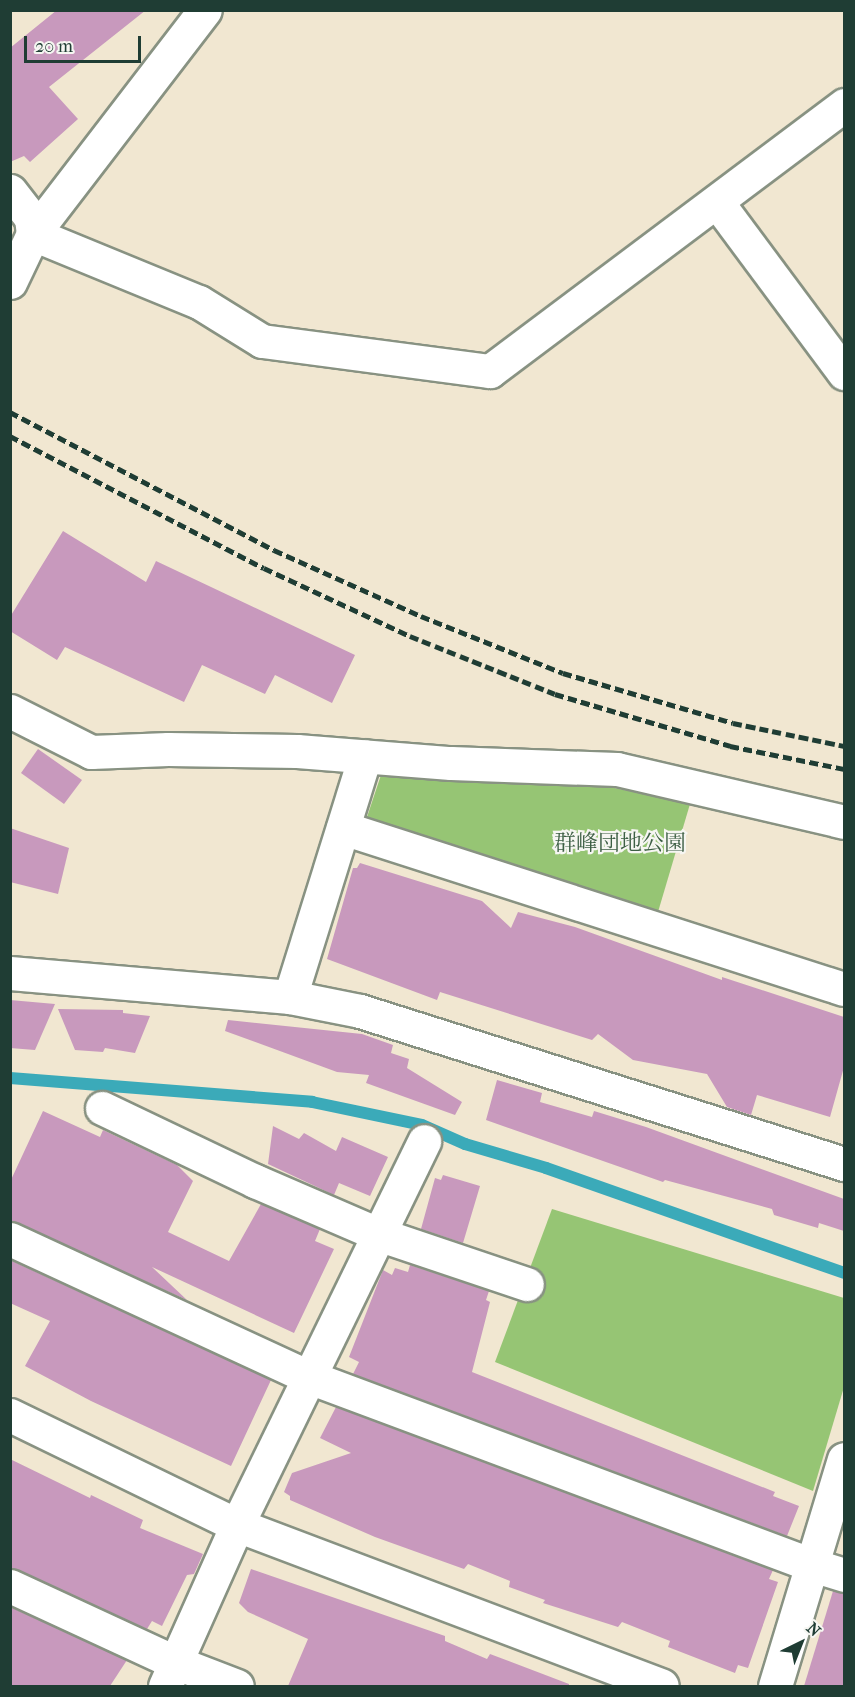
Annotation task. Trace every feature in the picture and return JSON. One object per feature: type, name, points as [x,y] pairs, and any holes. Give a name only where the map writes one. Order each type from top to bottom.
[{"type":"street","points":[[10,282],[33,234],[205,10]]},
{"type":"street","points":[[33,234],[199,302],[262,341],[490,371],[844,105]]},
{"type":"street","points":[[10,191],[31,218],[33,234]]},
{"type":"street","points":[[717,202],[844,373]]},
{"type":"street","points":[[14,722],[91,752],[168,749],[297,751],[451,763],[617,769],[844,822]]},
{"type":"street","points":[[290,997],[365,756]]},
{"type":"street","points":[[343,828],[844,989]]},
{"type":"street","points":[[10,973],[290,997],[360,1011],[844,1164]]},
{"type":"street","points":[[102,1108],[255,1181],[378,1234],[527,1284]]},
{"type":"street","points":[[171,1675],[237,1525],[424,1141]]},
{"type":"street","points":[[10,1239],[309,1377],[844,1575]]},
{"type":"street","points":[[10,1415],[237,1525],[663,1686]]},
{"type":"street","points":[[775,1686],[844,1459]]},
{"type":"street","points":[[10,1586],[171,1675],[237,1686]]},
{"type":"green space","name":"群峰団地公園","points":[[381,775],[591,783],[690,804],[658,912],[366,820]]},
{"type":"green space","points":[[552,1209],[844,1298],[844,1387],[813,1491],[495,1362]]},
{"type":"building","points":[[57,10],[146,10],[49,87],[78,119],[30,162],[24,156],[10,162],[10,48]]},
{"type":"building","points":[[63,531],[146,582],[156,561],[355,655],[332,703],[275,675],[265,694],[202,665],[184,702],[65,647],[57,660],[10,631],[10,617]]},
{"type":"building","points":[[38,749],[82,780],[64,804],[21,773]]},
{"type":"building","points":[[10,828],[69,848],[58,894],[10,882]]},
{"type":"building","points":[[360,863],[482,901],[511,928],[518,912],[575,927],[722,980],[722,977],[844,1017],[844,1067],[830,1117],[757,1095],[751,1115],[727,1107],[707,1074],[633,1060],[598,1034],[592,1040],[440,992],[437,1000],[327,959],[353,868],[357,868]]},
{"type":"building","points":[[10,1000],[55,1004],[35,1050],[10,1048]]},
{"type":"building","points":[[58,1009],[123,1010],[123,1013],[150,1016],[135,1053],[105,1048],[103,1052],[75,1050]]},
{"type":"building","points":[[228,1020],[362,1034],[393,1045],[391,1053],[409,1059],[407,1068],[462,1102],[455,1115],[366,1083],[369,1075],[337,1072],[225,1031]]},
{"type":"building","points":[[497,1080],[542,1093],[540,1102],[592,1117],[594,1111],[646,1127],[844,1199],[844,1231],[819,1223],[818,1228],[774,1215],[772,1209],[665,1180],[663,1182],[486,1120]]},
{"type":"building","points":[[43,1111],[100,1137],[103,1130],[177,1165],[193,1181],[168,1232],[229,1261],[261,1204],[320,1229],[315,1241],[334,1249],[294,1333],[152,1267],[187,1300],[10,1221],[10,1182]]},
{"type":"building","points":[[273,1126],[299,1139],[304,1133],[336,1151],[342,1137],[388,1157],[370,1196],[339,1183],[334,1195],[268,1164]]},
{"type":"building","points":[[443,1175],[480,1186],[463,1243],[421,1229],[435,1178],[441,1180]]},
{"type":"building","points":[[10,1260],[271,1380],[231,1466],[91,1401],[25,1366],[50,1321],[10,1303]]},
{"type":"building","points":[[410,1265],[489,1291],[486,1300],[490,1302],[472,1372],[775,1492],[773,1496],[799,1506],[787,1536],[353,1374],[359,1362],[349,1357],[383,1270],[392,1275],[395,1268],[408,1272]]},
{"type":"building","points":[[336,1407],[773,1570],[769,1579],[778,1582],[748,1668],[738,1665],[735,1673],[668,1647],[670,1641],[622,1622],[618,1627],[543,1603],[545,1600],[509,1587],[510,1581],[468,1564],[464,1569],[375,1537],[290,1500],[290,1496],[284,1492],[292,1473],[351,1453],[320,1438]]},
{"type":"building","points":[[10,1459],[90,1498],[91,1495],[143,1520],[140,1528],[203,1554],[194,1574],[187,1575],[162,1626],[152,1621],[147,1629],[10,1568]]},
{"type":"building","points":[[251,1569],[445,1636],[445,1641],[487,1659],[490,1654],[569,1684],[569,1686],[288,1686],[308,1639],[248,1612],[239,1603]]},
{"type":"building","points":[[833,1591],[844,1593],[844,1686],[804,1686]]},
{"type":"building","points":[[10,1607],[127,1660],[110,1686],[10,1686]]},
{"type":"waterway","points":[[10,1078],[312,1102],[422,1125],[465,1144],[546,1168],[844,1273]]},
{"type":"railway","points":[[10,412],[274,550],[421,616],[563,673],[733,723],[844,746]]},
{"type":"railway","points":[[10,436],[264,568],[410,636],[555,694],[730,746],[844,769]]}]
